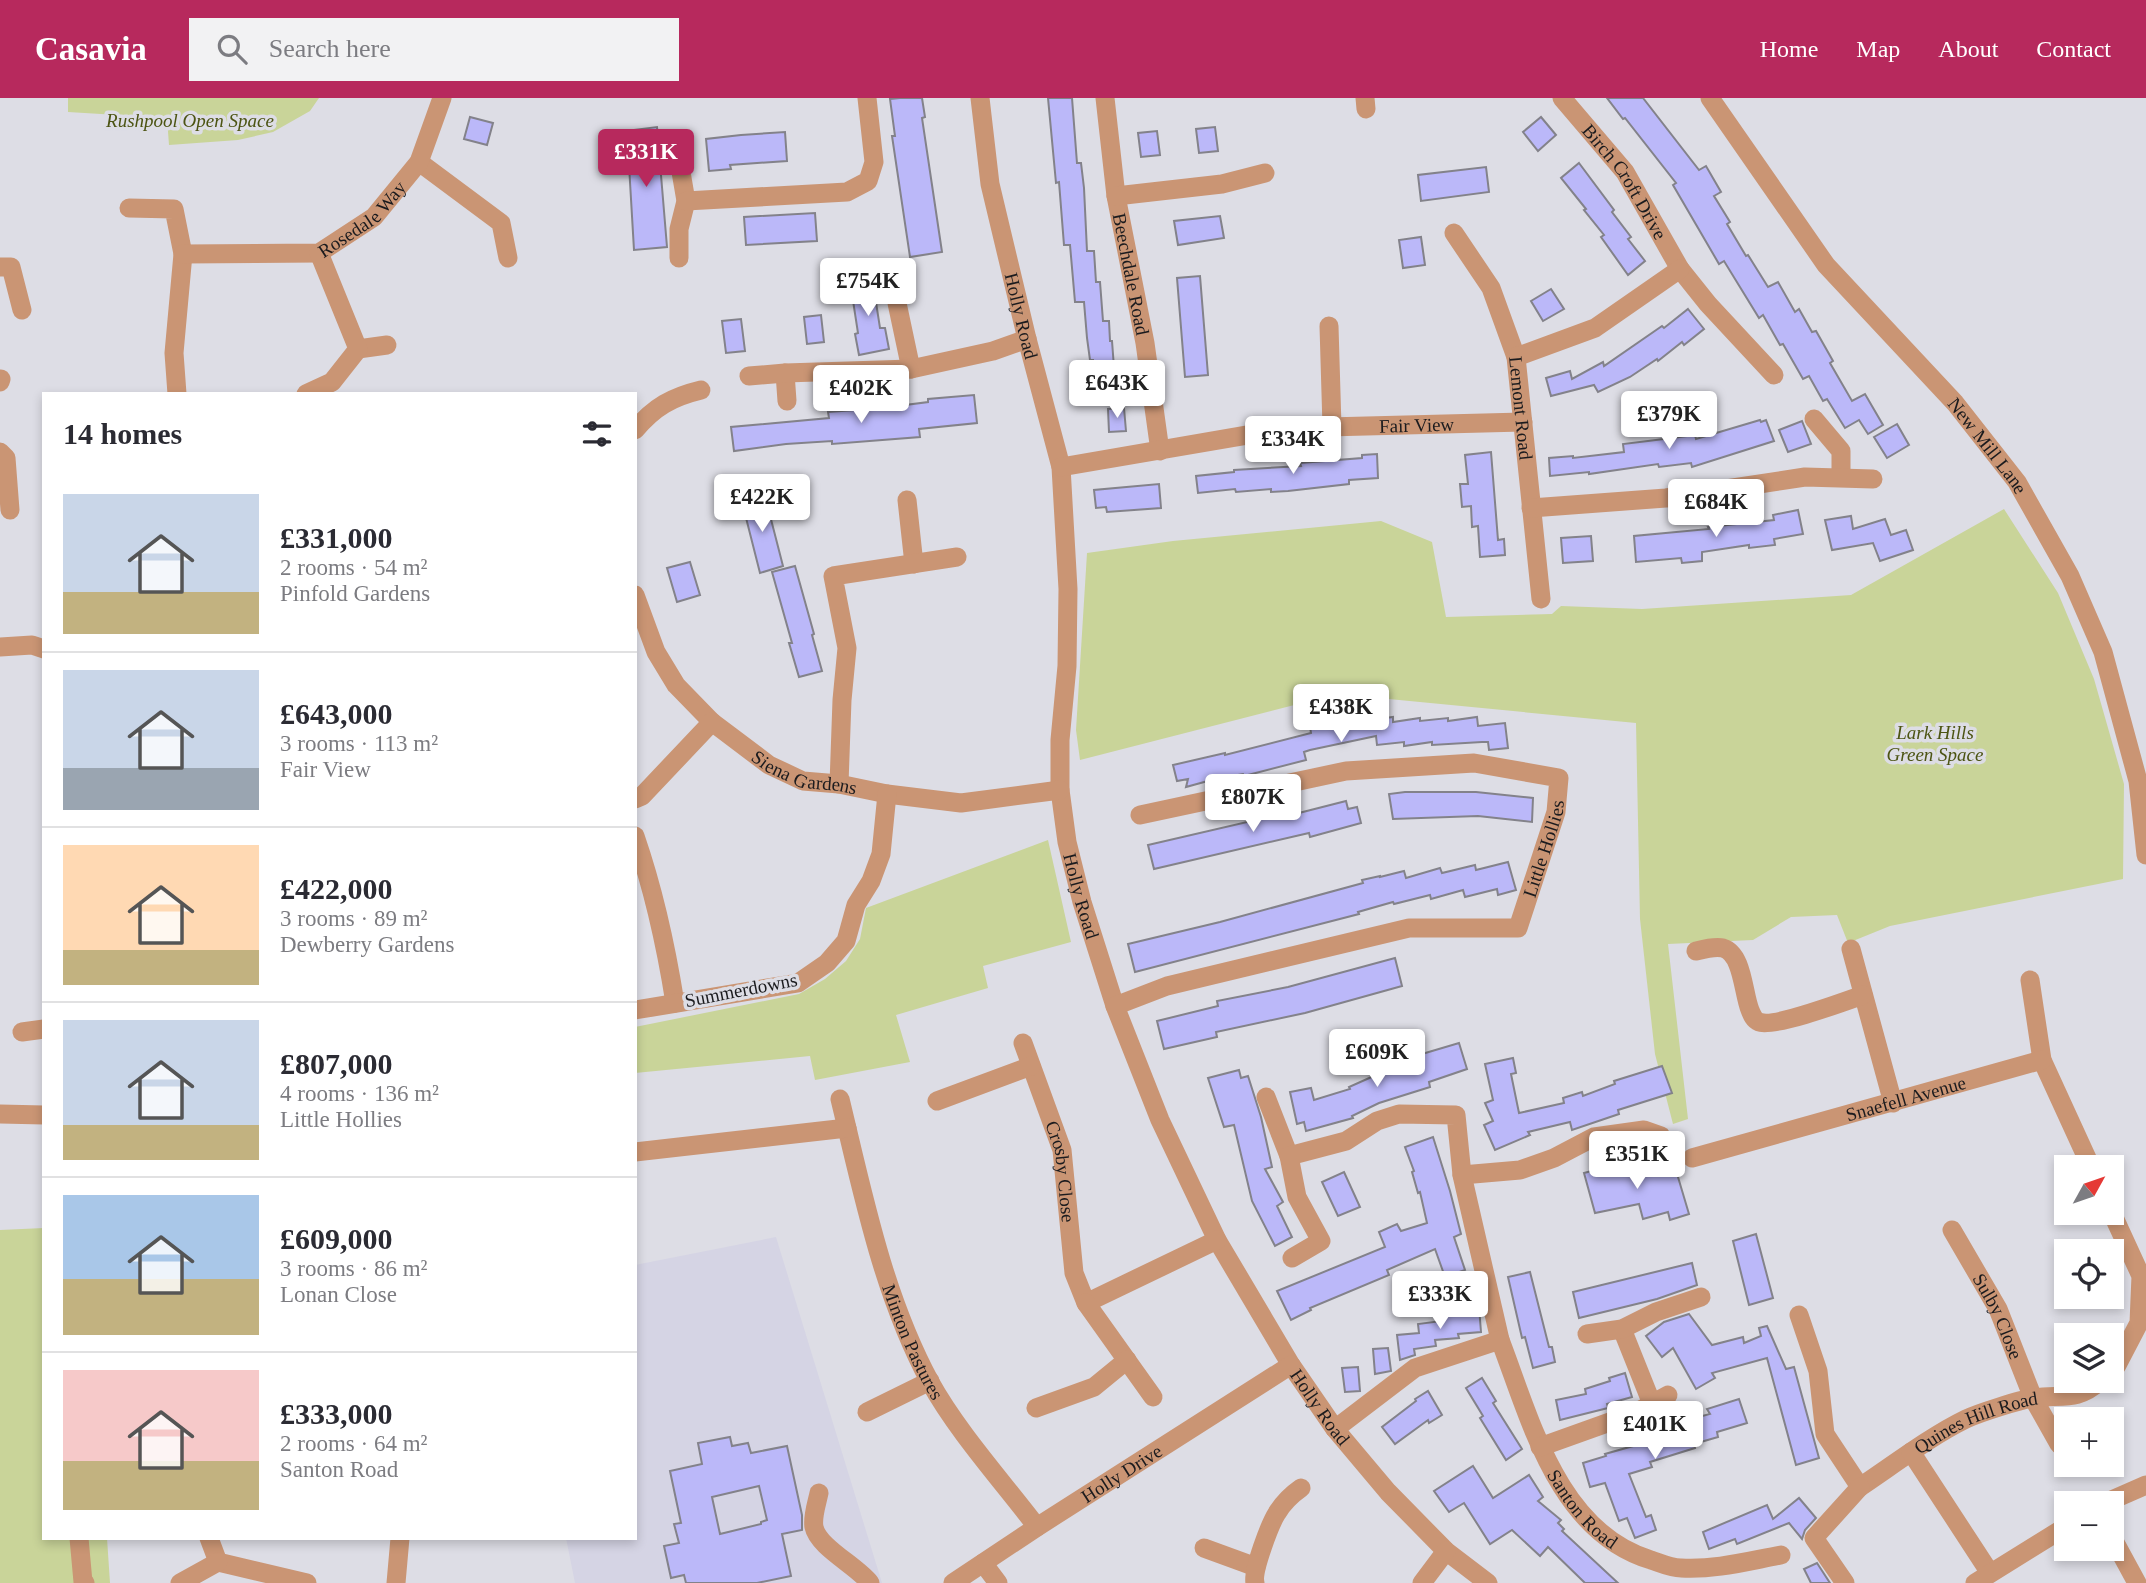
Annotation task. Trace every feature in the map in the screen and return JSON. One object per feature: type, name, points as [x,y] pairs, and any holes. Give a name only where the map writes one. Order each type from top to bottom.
[{"type":"street","name":"Rosedale Way","points":[[181,246],[319,253],[374,217],[419,162],[442,98]]},
{"type":"street","points":[[686,201],[847,192],[868,181],[874,162],[867,98]]},
{"type":"street","name":"Holly Road","points":[[980,98],[990,184],[1060,467],[1068,589],[1060,790],[1068,842],[1082,902],[1115,1006],[1160,1120],[1217,1240],[1291,1365],[1335,1429],[1388,1492],[1447,1551],[1488,1583]]},
{"type":"street","name":"Beechdale Road","points":[[1105,98],[1116,196],[1145,343],[1160,451]]},
{"type":"street","name":"Birch Croft Drive","points":[[1562,98],[1625,172],[1680,269],[1774,374]]},
{"type":"street","name":"New Mill Lane","points":[[1710,98],[1826,265],[1955,403],[2017,482],[2070,576],[2103,652],[2138,781],[2146,855]]},
{"type":"street","points":[[673,150],[681,172],[686,201],[679,229],[679,258]]},
{"type":"street","points":[[419,162],[501,223],[508,258]]},
{"type":"street","points":[[1116,196],[1222,184],[1265,173]]},
{"type":"street","points":[[129,208],[174,209],[181,246],[174,353],[177,392]]},
{"type":"street","name":"Lemont Road","points":[[1454,233],[1491,288],[1516,357],[1541,599]]},
{"type":"street","points":[[319,253],[358,349]]},
{"type":"street","points":[[0,267],[11,267],[22,310]]},
{"type":"street","points":[[1516,357],[1595,328],[1680,269]]},
{"type":"street","points":[[897,303],[911,369]]},
{"type":"street","points":[[1329,326],[1332,427]]},
{"type":"street","points":[[749,376],[911,369],[993,351],[1027,339]]},
{"type":"street","points":[[310,392],[332,382],[358,349],[387,345]]},
{"type":"street","points":[[785,373],[787,401]]},
{"type":"street","points":[[637,428],[659,407],[677,396],[701,390]]},
{"type":"street","points":[[1814,419],[1841,451],[1842,477]]},
{"type":"street","name":"Fair View","points":[[1060,467],[1289,428],[1523,422]]},
{"type":"street","points":[[3,454],[10,510]]},
{"type":"street","points":[[1531,508],[1666,498],[1805,477],[1873,479]]},
{"type":"street","points":[[907,500],[915,564]]},
{"type":"street","points":[[839,784],[846,648],[833,576],[957,557]]},
{"type":"street","name":"Siena Gardens","points":[[637,600],[656,652],[676,685],[712,722],[769,765],[803,781],[961,803],[1060,790]]},
{"type":"street","points":[[0,647],[32,645],[42,648]]},
{"type":"street","points":[[637,798],[712,722]]},
{"type":"street","name":"Little Hollies","points":[[1115,1006],[1167,986],[1409,928],[1518,928],[1556,812],[1559,778],[1474,763],[1346,771],[1140,815]]},
{"type":"street","name":"Summerdowns","points":[[637,1010],[798,983],[827,963],[846,941],[856,905],[871,881],[881,854],[887,794]]},
{"type":"street","points":[[637,842],[666,946],[675,1003]]},
{"type":"street","points":[[1696,951],[1716,947],[1731,953],[1741,972],[1745,997],[1753,1017],[1760,1023],[1792,1018],[1863,995]]},
{"type":"street","points":[[1850,949],[1893,1103]]},
{"type":"street","points":[[2030,980],[2042,1060],[2086,1155]]},
{"type":"street","points":[[22,1032],[42,1029]]},
{"type":"street","name":"Crosby Close","points":[[1023,1043],[1062,1150],[1074,1273],[1086,1303],[1153,1397]]},
{"type":"street","name":"Snaefell Avenue","points":[[1692,1158],[2042,1060]]},
{"type":"street","points":[[937,1101],[1031,1066]]},
{"type":"street","points":[[1266,1097],[1289,1156],[1297,1197],[1321,1241],[1292,1258]]},
{"type":"street","name":"Minton Pastures","points":[[839,1099],[886,1278],[911,1343],[946,1408],[1037,1527]]},
{"type":"street","points":[[0,1114],[42,1115]]},
{"type":"street","name":"Santon Road","points":[[1289,1156],[1346,1141],[1377,1121],[1399,1114],[1457,1115],[1462,1175],[1500,1340],[1540,1447],[1563,1488],[1596,1531],[1632,1554],[1677,1568],[1710,1569],[1781,1555]]},
{"type":"street","points":[[637,1152],[847,1128]]},
{"type":"street","points":[[1462,1175],[1520,1170],[1554,1158],[1594,1137],[1644,1130],[1661,1136]]},
{"type":"street","points":[[2118,1225],[2141,1276],[2141,1331],[2124,1356]]},
{"type":"street","name":"Sulby Close","points":[[1952,1230],[1998,1309],[2034,1398],[2054,1435]]},
{"type":"street","points":[[1086,1303],[1217,1240]]},
{"type":"street","points":[[1587,1334],[1622,1329],[1656,1312],[1701,1297]]},
{"type":"street","points":[[1799,1315],[1818,1371],[1825,1434],[1860,1486]]},
{"type":"street","points":[[1540,1447],[1635,1413],[1660,1399],[1622,1329]]},
{"type":"street","points":[[1335,1429],[1415,1368],[1500,1340]]},
{"type":"street","points":[[1036,1408],[1094,1387],[1127,1360]]},
{"type":"street","name":"Holly Drive","points":[[953,1583],[1291,1365]]},
{"type":"street","points":[[867,1412],[930,1381]]},
{"type":"street","name":"Quines Hill Road","points":[[1983,1578],[1911,1452],[1967,1419],[2034,1398],[2063,1398],[2080,1393]]},
{"type":"street","points":[[1845,1583],[1814,1538],[1860,1486],[1911,1452]]},
{"type":"street","points":[[2124,1495],[2146,1485]]},
{"type":"street","points":[[1203,1548],[1255,1575],[1276,1515],[1284,1503],[1301,1489]]},
{"type":"street","points":[[819,1493],[814,1528],[820,1539],[870,1583]]},
{"type":"street","points":[[1983,1578],[2054,1534]]},
{"type":"street","points":[[79,1540],[85,1583]]},
{"type":"street","points":[[210,1540],[218,1562]]},
{"type":"street","points":[[396,1583],[400,1540]]},
{"type":"street","points":[[1422,1583],[1447,1551]]},
{"type":"street","points":[[2124,1559],[2137,1583]]},
{"type":"street","points":[[180,1583],[218,1562],[307,1583]]},
{"type":"street","points":[[983,1563],[998,1583]]},
{"type":"shaded area","points":[[776,1237],[882,1583],[575,1583],[566,1540],[637,1540],[637,1265]]},
{"type":"green space","name":"Rushpool Open Space","points":[[68,98],[319,98],[310,111],[273,132],[238,140],[169,145],[167,118],[68,112]]},
{"type":"green space","name":"Lark Hills Green Space","points":[[2004,509],[2058,593],[2094,679],[2124,784],[2123,879],[1890,926],[1848,943],[1837,915],[1791,917],[1753,940],[1668,944],[1688,1119],[1673,1124],[1655,1054],[1640,919],[1636,723],[1337,694],[1080,760],[1076,730],[1087,553],[1173,541],[1381,521],[1432,542],[1446,617],[1552,614],[1561,606],[1642,609],[1851,595]]},
{"type":"green space","points":[[1048,840],[1071,942],[983,966],[988,988],[896,1015],[910,1062],[815,1080],[810,1056],[637,1073],[637,1027],[799,994],[825,979],[846,961],[860,939],[866,908]]},
{"type":"green space","points":[[42,1228],[42,1540],[107,1540],[110,1583],[0,1583],[0,1230]]},
{"type":"building","points":[[922,98],[925,117],[922,118],[942,252],[910,257],[892,136],[895,136],[890,99]]},
{"type":"building","points":[[1048,98],[1072,98],[1077,163],[1081,163],[1084,188],[1087,251],[1094,251],[1103,321],[1109,321],[1116,394],[1095,396],[1093,360],[1090,360],[1084,302],[1075,302],[1070,245],[1064,245]]},
{"type":"building","points":[[1607,98],[1643,98],[1699,170],[1706,166],[1721,192],[1714,196],[1746,256],[1748,255],[1768,287],[1778,282],[1795,312],[1799,309],[1812,332],[1816,331],[1833,361],[1830,363],[1852,401],[1865,394],[1883,425],[1868,434],[1859,420],[1845,428],[1827,399],[1823,401],[1809,376],[1803,379],[1783,344],[1780,345],[1763,315],[1759,318],[1724,261],[1719,264],[1673,185],[1676,183]]},
{"type":"building","points":[[470,117],[493,123],[487,145],[464,139]]},
{"type":"building","points":[[1541,117],[1556,135],[1538,151],[1523,132]]},
{"type":"building","points":[[657,127],[667,247],[634,250],[625,131]]},
{"type":"building","points":[[1215,127],[1218,151],[1199,153],[1196,129]]},
{"type":"building","points":[[1157,131],[1160,155],[1141,157],[1138,133]]},
{"type":"building","points":[[785,132],[787,161],[730,165],[731,169],[709,171],[706,139]]},
{"type":"building","points":[[1579,163],[1614,210],[1612,212],[1631,237],[1628,239],[1645,261],[1628,275],[1601,237],[1604,235],[1561,178]]},
{"type":"building","points":[[1486,167],[1489,192],[1421,201],[1418,175]]},
{"type":"building","points":[[815,213],[817,241],[746,245],[744,217]]},
{"type":"building","points":[[1220,216],[1224,238],[1178,245],[1174,221]]},
{"type":"building","points":[[1421,237],[1425,265],[1403,268],[1399,240]]},
{"type":"building","points":[[1200,276],[1208,375],[1185,377],[1177,278]]},
{"type":"building","points":[[872,277],[880,328],[885,328],[889,349],[859,355],[850,281]]},
{"type":"building","points":[[1551,289],[1564,309],[1543,321],[1531,301]]},
{"type":"building","points":[[1688,309],[1704,329],[1684,345],[1682,342],[1658,361],[1657,359],[1630,377],[1598,392],[1594,385],[1551,396],[1546,378],[1570,371],[1572,379],[1603,362],[1604,366],[1662,326],[1664,328]]},
{"type":"building","points":[[821,315],[824,342],[807,344],[804,317]]},
{"type":"building","points":[[741,319],[745,351],[726,353],[722,321]]},
{"type":"building","points":[[974,395],[977,423],[919,429],[920,437],[832,444],[832,441],[786,444],[734,451],[731,427],[829,418],[828,412],[882,408],[928,402],[928,399]]},
{"type":"building","points":[[1124,408],[1126,431],[1109,432],[1108,409]]},
{"type":"building","points":[[1766,420],[1774,441],[1692,467],[1691,463],[1659,467],[1658,464],[1589,474],[1550,476],[1549,458],[1624,452],[1623,444],[1695,435],[1696,439]]},
{"type":"building","points":[[1802,421],[1811,444],[1788,452],[1779,430]]},
{"type":"building","points":[[1897,424],[1909,445],[1887,458],[1874,437]]},
{"type":"building","points":[[1491,452],[1498,540],[1504,539],[1505,555],[1480,557],[1478,526],[1472,527],[1471,506],[1462,507],[1460,484],[1468,484],[1465,455]]},
{"type":"building","points":[[1377,454],[1378,478],[1349,480],[1349,484],[1288,491],[1271,492],[1271,489],[1236,492],[1235,489],[1198,493],[1196,476],[1234,470],[1301,466],[1300,463],[1362,458],[1362,455]]},
{"type":"building","points":[[1159,484],[1161,508],[1107,512],[1106,507],[1096,508],[1094,490]]},
{"type":"building","points":[[765,496],[783,566],[760,573],[742,502]]},
{"type":"building","points":[[1798,510],[1803,534],[1774,539],[1775,545],[1749,548],[1749,545],[1702,552],[1702,561],[1682,563],[1681,558],[1636,562],[1634,536],[1774,520],[1773,515]]},
{"type":"building","points":[[1851,516],[1853,529],[1885,519],[1891,535],[1906,530],[1913,550],[1880,561],[1873,543],[1832,550],[1825,520]]},
{"type":"building","points":[[1591,536],[1593,561],[1563,563],[1561,538]]},
{"type":"building","points":[[690,562],[700,595],[677,602],[667,568]]},
{"type":"building","points":[[795,566],[822,671],[799,677],[772,572]]},
{"type":"building","points":[[1363,716],[1364,721],[1393,717],[1393,722],[1420,718],[1420,721],[1448,718],[1448,721],[1477,717],[1478,726],[1505,723],[1508,748],[1489,750],[1488,742],[1432,745],[1432,742],[1404,746],[1404,742],[1377,745],[1376,736],[1310,750],[1304,752],[1306,760],[1244,776],[1215,779],[1186,787],[1188,779],[1177,781],[1173,765],[1311,733],[1310,727]]},
{"type":"building","points":[[1476,792],[1533,798],[1532,822],[1478,816],[1393,819],[1389,794]]},
{"type":"building","points":[[1346,801],[1348,809],[1357,807],[1361,823],[1310,837],[1309,833],[1154,869],[1148,845]]},
{"type":"building","points":[[1508,862],[1516,890],[1498,895],[1497,889],[1465,897],[1463,890],[1431,899],[1430,895],[1394,904],[1393,902],[1358,912],[1359,914],[1135,972],[1128,944],[1220,922],[1380,876],[1404,871],[1406,878],[1440,868],[1442,873],[1475,865],[1476,870]]},
{"type":"building","points":[[1395,958],[1402,986],[1305,1013],[1216,1032],[1217,1037],[1164,1049],[1157,1021],[1218,1006],[1217,1001],[1288,987]]},
{"type":"building","points":[[1459,1043],[1467,1069],[1429,1082],[1430,1087],[1379,1103],[1352,1116],[1353,1118],[1306,1131],[1304,1122],[1297,1124],[1290,1092],[1311,1088],[1314,1100],[1350,1089],[1349,1087],[1376,1075],[1423,1058],[1422,1054]]},
{"type":"building","points":[[1513,1058],[1516,1073],[1511,1074],[1519,1113],[1564,1103],[1563,1098],[1582,1092],[1583,1096],[1615,1084],[1614,1081],[1662,1066],[1672,1093],[1618,1110],[1619,1114],[1572,1130],[1570,1122],[1528,1132],[1530,1135],[1495,1150],[1484,1125],[1493,1121],[1485,1103],[1493,1100],[1485,1064]]},
{"type":"building","points":[[1239,1070],[1241,1078],[1248,1076],[1261,1117],[1272,1167],[1265,1169],[1283,1202],[1277,1206],[1292,1237],[1275,1246],[1252,1201],[1234,1125],[1224,1127],[1208,1078]]},
{"type":"building","points":[[1433,1137],[1461,1234],[1454,1237],[1465,1270],[1445,1277],[1435,1249],[1387,1270],[1389,1275],[1310,1308],[1311,1310],[1291,1320],[1277,1291],[1385,1247],[1379,1232],[1397,1224],[1401,1231],[1427,1223],[1405,1147]]},
{"type":"building","points":[[1629,1161],[1632,1175],[1660,1166],[1661,1171],[1675,1167],[1689,1214],[1670,1220],[1668,1212],[1643,1219],[1639,1204],[1595,1213],[1584,1173]]},
{"type":"building","points":[[1344,1172],[1360,1207],[1338,1216],[1322,1182]]},
{"type":"building","points":[[1756,1234],[1773,1298],[1749,1305],[1733,1241]]},
{"type":"building","points":[[1692,1263],[1697,1285],[1657,1299],[1579,1318],[1573,1292]]},
{"type":"building","points":[[1530,1272],[1555,1362],[1533,1368],[1525,1337],[1522,1338],[1508,1277]]},
{"type":"building","points":[[1479,1307],[1481,1332],[1458,1334],[1459,1338],[1435,1340],[1436,1346],[1414,1349],[1415,1355],[1400,1360],[1397,1335],[1419,1333],[1418,1324],[1442,1321],[1441,1315],[1464,1313],[1464,1309]]},
{"type":"building","points":[[1689,1314],[1712,1345],[1743,1337],[1744,1343],[1761,1336],[1759,1328],[1767,1326],[1786,1369],[1794,1367],[1819,1458],[1796,1465],[1767,1358],[1712,1373],[1715,1378],[1696,1389],[1673,1348],[1662,1357],[1646,1336],[1664,1322]]},
{"type":"building","points":[[1388,1348],[1391,1371],[1375,1374],[1373,1349]]},
{"type":"building","points":[[1358,1367],[1360,1391],[1345,1392],[1342,1368]]},
{"type":"building","points":[[1625,1373],[1632,1397],[1607,1404],[1608,1408],[1560,1420],[1556,1400],[1586,1394],[1585,1389]]},
{"type":"building","points":[[1482,1378],[1496,1401],[1493,1403],[1522,1449],[1506,1460],[1480,1418],[1483,1416],[1466,1388]]},
{"type":"building","points":[[1428,1391],[1442,1415],[1429,1423],[1428,1420],[1395,1444],[1382,1427]]},
{"type":"building","points":[[1739,1399],[1747,1423],[1717,1432],[1718,1437],[1694,1444],[1695,1448],[1650,1462],[1652,1467],[1629,1474],[1646,1517],[1651,1515],[1656,1530],[1635,1538],[1627,1518],[1619,1521],[1605,1483],[1590,1487],[1583,1463],[1651,1441],[1650,1436],[1696,1422],[1695,1418],[1710,1414],[1707,1409]]},
{"type":"building","points":[[730,1437],[732,1446],[748,1443],[751,1453],[787,1446],[802,1515],[802,1530],[782,1534],[791,1576],[757,1583],[686,1583],[684,1575],[671,1578],[664,1546],[679,1543],[674,1524],[681,1523],[670,1471],[702,1464],[698,1443]],"holes":[[[759,1486],[767,1520],[761,1524],[720,1534],[712,1497]]]},
{"type":"building","points":[[1473,1466],[1493,1498],[1529,1475],[1543,1497],[1538,1501],[1561,1520],[1558,1523],[1564,1529],[1562,1531],[1618,1583],[1585,1583],[1548,1547],[1540,1556],[1512,1530],[1490,1544],[1464,1503],[1449,1512],[1434,1491]]},
{"type":"building","points":[[1799,1498],[1816,1518],[1805,1530],[1802,1539],[1789,1523],[1737,1544],[1735,1539],[1709,1549],[1703,1532],[1767,1505],[1773,1519]]},
{"type":"building","points":[[1817,1563],[1830,1583],[1811,1583],[1804,1569]]}]
